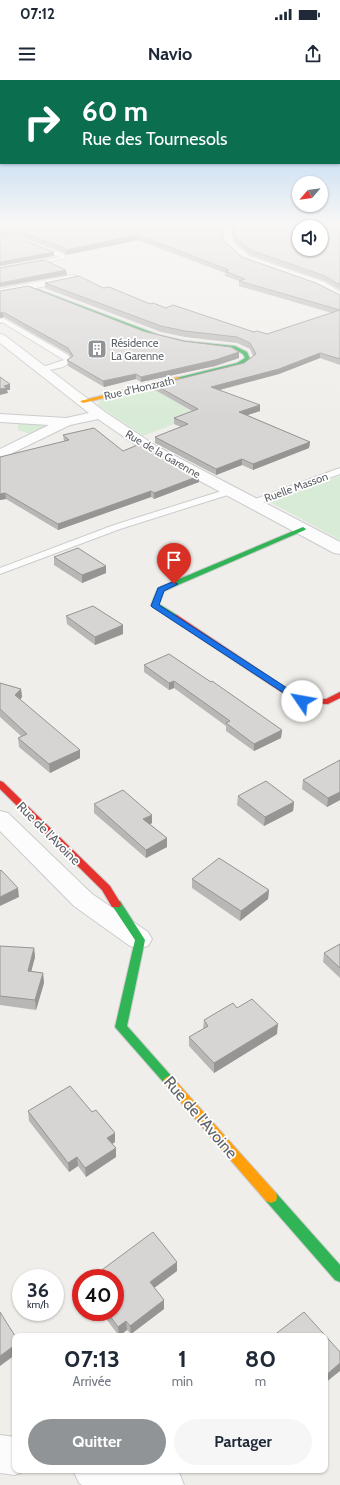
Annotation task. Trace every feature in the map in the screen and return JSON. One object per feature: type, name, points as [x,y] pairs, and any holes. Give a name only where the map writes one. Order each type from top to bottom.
[{"type":"street","points":[[0,292],[21,289]]},
{"type":"street","name":"Rue d'Honzrath","points":[[35,289],[158,336],[185,342],[233,347],[245,353],[248,359],[239,364],[218,370],[83,401]]},
{"type":"street","points":[[327,289],[340,297]]},
{"type":"street","name":"Rue de la Garenne","points":[[0,337],[100,415],[151,449],[340,550]]},
{"type":"street","points":[[0,418],[66,422],[100,415]]},
{"type":"street","points":[[0,455],[66,422]]},
{"type":"street","points":[[0,425],[25,443]]},
{"type":"street","points":[[303,529],[161,590],[155,606],[302,701],[328,702],[340,694]]},
{"type":"street","name":"Rue de l'Avoine","points":[[0,784],[106,888],[140,940],[121,1027],[340,1275]]},
{"type":"street","name":"Rue de l'Avoine","points":[[0,818],[83,900],[140,940]]},
{"type":"street","points":[[0,1454],[12,1456]]},
{"type":"street","points":[[109,1473],[164,1483],[165,1485]]},
{"type":"lane","points":[[0,321],[3,320],[65,357],[68,361],[43,370]]},
{"type":"lane","name":"Ruelle Masson","points":[[253,503],[340,471]]},
{"type":"lane","points":[[0,571],[117,527],[231,491]]},
{"type":"green space","points":[[151,387],[197,415],[143,436],[98,405],[101,398]]},
{"type":"green space","points":[[18,424],[45,424],[44,430],[30,434],[18,430]]},
{"type":"green space","points":[[340,476],[340,540],[270,502]]},
{"type":"building","points":[[14,289],[35,289],[143,331],[183,341],[231,347],[239,352],[215,360],[141,377],[136,374],[103,381],[67,360],[73,356],[68,348],[3,312],[0,313],[0,291]]},
{"type":"building","points":[[60,289],[113,289],[150,304],[153,303],[166,308],[173,305],[254,332],[257,331],[267,334],[340,310],[340,359],[320,353],[279,369],[211,387],[260,405],[239,412],[310,442],[253,464],[242,459],[216,469],[155,437],[188,424],[174,418],[198,409],[155,385],[244,363],[256,354],[250,343],[237,337],[185,331],[161,326]]},
{"type":"building","points":[[265,289],[327,289],[340,295],[340,310]]},
{"type":"building","points":[[0,377],[10,384],[4,386],[7,388],[0,389]]},
{"type":"building","points":[[94,428],[123,451],[140,444],[199,476],[154,493],[151,491],[58,524],[5,493],[0,494],[0,457],[69,440],[63,435]]},
{"type":"building","points":[[78,548],[106,566],[82,575],[54,557]]},
{"type":"building","points":[[93,606],[123,625],[95,637],[66,616]]},
{"type":"building","points":[[169,654],[211,682],[212,681],[282,730],[254,744],[226,723],[230,721],[174,681],[169,683],[144,665]]},
{"type":"building","points":[[0,683],[21,689],[15,695],[80,750],[49,764],[18,738],[27,734],[0,709]]},
{"type":"building","points":[[340,760],[340,792],[328,798],[303,780]]},
{"type":"building","points":[[266,781],[294,802],[265,817],[238,796]]},
{"type":"building","points":[[123,790],[152,815],[143,819],[167,838],[146,850],[94,804]]},
{"type":"building","points":[[219,858],[269,890],[241,911],[192,879]]},
{"type":"building","points":[[1,870],[18,888],[0,897],[0,871]]},
{"type":"building","points":[[340,944],[340,968],[324,953]]},
{"type":"building","points":[[0,946],[34,948],[28,971],[43,973],[35,1000],[0,996]]},
{"type":"building","points":[[252,999],[278,1024],[214,1063],[189,1037],[208,1026],[204,1020],[233,1003],[237,1008]]},
{"type":"building","points":[[70,1086],[92,1112],[96,1110],[115,1133],[107,1138],[116,1148],[85,1168],[77,1157],[68,1163],[28,1111]]},
{"type":"building","points":[[153,1232],[177,1262],[150,1282],[164,1300],[130,1326],[126,1321],[118,1327],[114,1321],[124,1321],[124,1269],[103,1269]]},
{"type":"building","points":[[0,1312],[13,1333],[12,1347],[0,1356]]},
{"type":"building","points":[[304,1312],[323,1333],[277,1333]]},
{"type":"building","points":[[328,1339],[340,1352],[340,1363],[328,1373]]},
{"type":"traffic: fast","points":[[35,289],[158,336],[185,342],[233,347],[245,353],[248,359],[239,364],[178,379]]},
{"type":"traffic: fast","points":[[174,617],[155,605],[161,590],[303,529]]},
{"type":"traffic: fast","points":[[116,904],[140,940],[121,1027],[169,1081]]},
{"type":"traffic: fast","points":[[271,1197],[340,1275]]},
{"type":"traffic: slow","points":[[83,401],[178,379]]},
{"type":"traffic: slow","points":[[169,1081],[271,1197]]},
{"type":"traffic: jam","points":[[174,617],[301,701],[328,702],[340,694]]},
{"type":"traffic: jam","points":[[0,784],[106,888],[116,904]]},
{"type":"place","name":"Résidence La Garenne","points":[[97,349]]},
{"type":"route","points":[[174,584],[161,590],[155,606],[302,701]]}]
